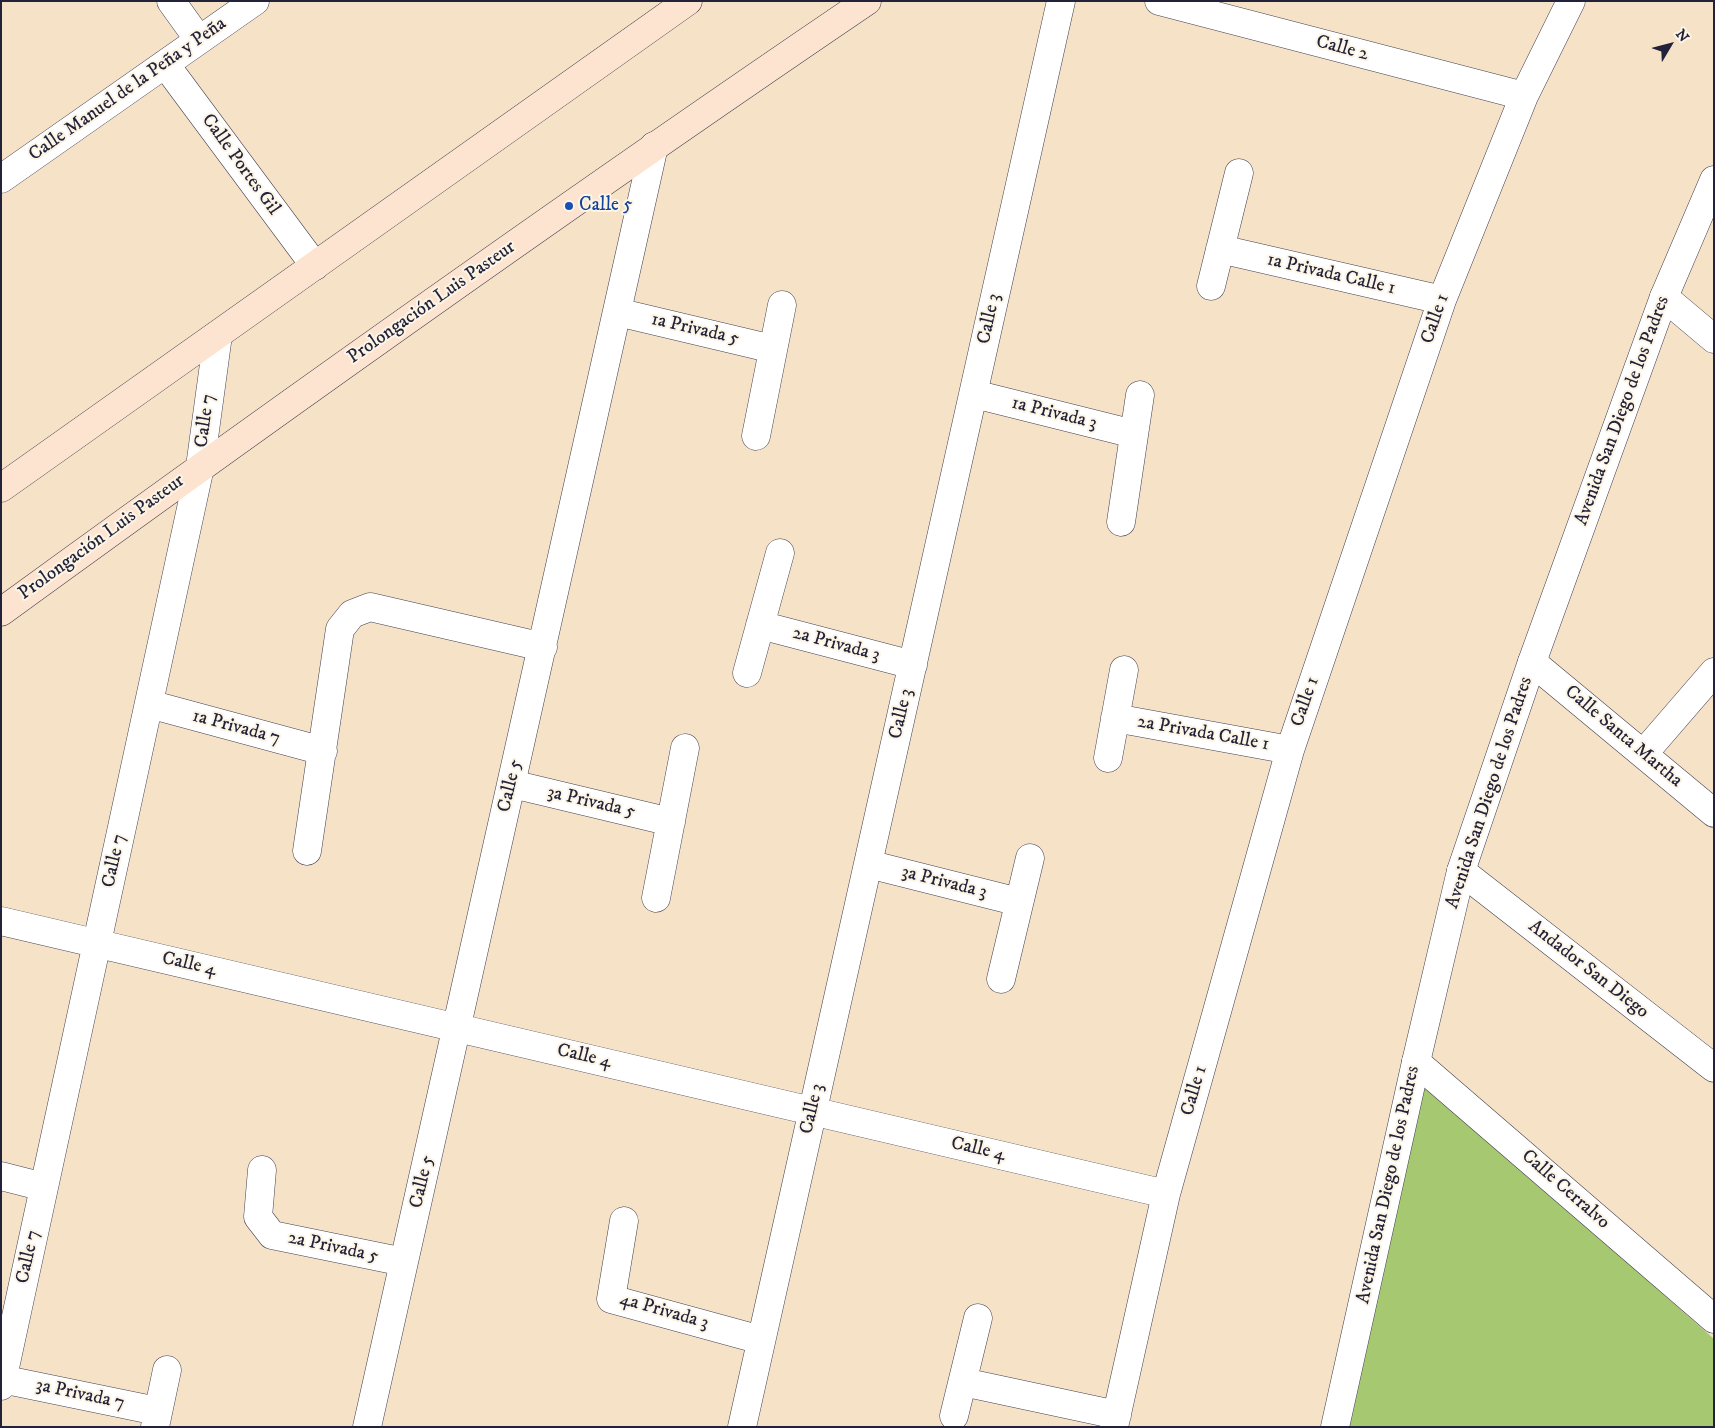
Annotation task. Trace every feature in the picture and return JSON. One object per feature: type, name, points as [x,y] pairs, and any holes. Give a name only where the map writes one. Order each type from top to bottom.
[{"type":"main road","points":[[1,488],[688,1]]},
{"type":"main road","name":"Prolongación Luis Pasteur","points":[[1,612],[200,467],[654,146],[868,1]]},
{"type":"street","points":[[171,1],[199,40]]},
{"type":"street","name":"Calle Manuel de la Peña y Peña","points":[[1,179],[255,1]]},
{"type":"street","name":"Calle 3","points":[[742,1427],[1061,1]]},
{"type":"street","name":"Calle 2","points":[[1160,1],[1524,96]]},
{"type":"street","name":"Calle 1","points":[[1116,1421],[1166,1194],[1290,750],[1442,300],[1524,96],[1571,1]]},
{"type":"street","name":"Calle Portes Gil","points":[[165,64],[314,266]]},
{"type":"street","name":"Calle 5","points":[[367,1427],[458,1028],[654,146]]},
{"type":"street","points":[[1211,286],[1239,173]]},
{"type":"street","name":"Avenida San Diego de los Padres","points":[[1336,1427],[1416,1062],[1461,871],[1532,662],[1664,297],[1714,180]]},
{"type":"street","name":"1a Privada Calle 1","points":[[1220,249],[1442,300]]},
{"type":"street","points":[[1664,297],[1714,339]]},
{"type":"street","points":[[756,436],[782,305]]},
{"type":"street","name":"1a Privada 5","points":[[617,312],[773,349]]},
{"type":"street","name":"Calle 7","points":[[2,1381],[200,467],[218,335]]},
{"type":"street","name":"1a Privada 3","points":[[974,394],[1134,434]]},
{"type":"street","points":[[1121,522],[1140,395]]},
{"type":"street","points":[[747,673],[780,554]]},
{"type":"street","points":[[307,851],[340,630],[352,614],[370,607],[543,647]]},
{"type":"street","name":"2a Privada 3","points":[[760,625],[913,665]]},
{"type":"street","name":"Calle Santa Martha","points":[[1532,662],[1714,813]]},
{"type":"street","name":"2a Privada Calle 1","points":[[1108,758],[1124,670]]},
{"type":"street","points":[[1644,753],[1714,672]]},
{"type":"street","name":"1a Privada 7","points":[[149,704],[323,751]]},
{"type":"street","name":"2a Privada Calle 1","points":[[1115,718],[1290,750]]},
{"type":"street","points":[[656,898],[685,748]]},
{"type":"street","name":"3a Privada 5","points":[[512,784],[671,822]]},
{"type":"street","points":[[1001,979],[1030,858]]},
{"type":"street","name":"3a Privada 3","points":[[868,864],[1019,902]]},
{"type":"street","name":"Andador San Diego","points":[[1461,871],[1714,1068]]},
{"type":"street","name":"Calle 4","points":[[1,921],[1166,1194]]},
{"type":"street","name":"Calle Cerralvo","points":[[1416,1062],[1713,1316]]},
{"type":"street","name":"2a Privada 5","points":[[262,1170],[258,1217],[272,1235],[404,1262]]},
{"type":"street","points":[[1,1176],[44,1187]]},
{"type":"street","name":"4a Privada 3","points":[[624,1221],[611,1299],[762,1340]]},
{"type":"street","points":[[954,1416],[978,1318]]},
{"type":"street","name":"3a Privada 7","points":[[2,1381],[156,1419],[167,1370]]},
{"type":"street","points":[[963,1382],[1116,1421]]},
{"type":"green space","points":[[1425,1084],[1714,1339],[1714,1427],[1348,1427]]},
{"type":"place","name":"Calle 5","points":[[569,206]]}]
